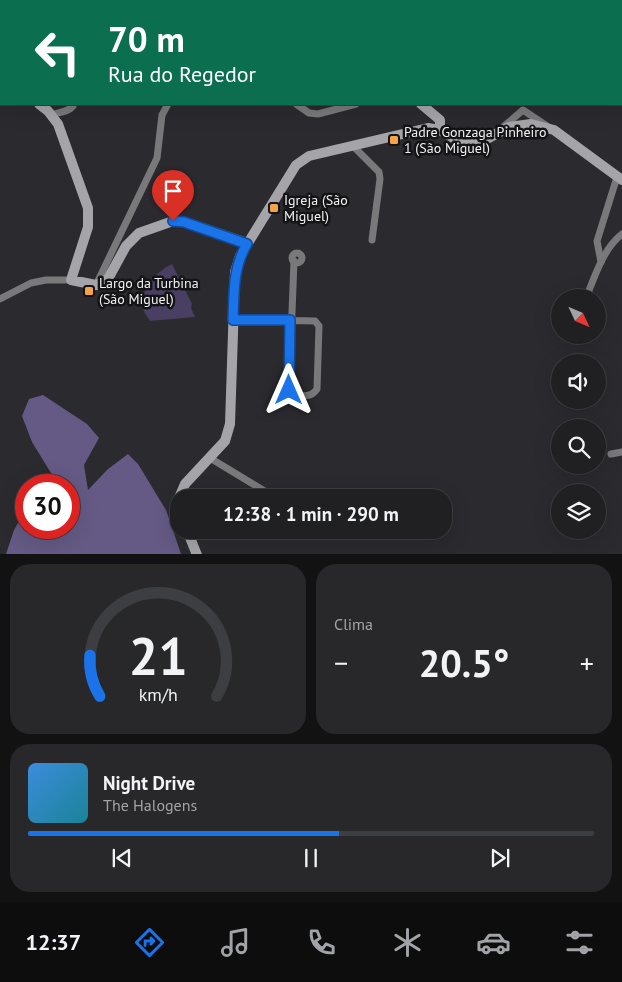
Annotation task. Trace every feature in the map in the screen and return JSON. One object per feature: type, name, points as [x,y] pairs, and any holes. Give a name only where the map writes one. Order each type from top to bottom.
[{"type":"main road","points":[[40,105],[58,124],[88,208],[88,227],[71,280],[96,285],[104,282],[109,278],[126,246],[138,233],[173,221],[184,222],[247,244]]},
{"type":"main road","points":[[424,106],[428,128]]},
{"type":"main road","points":[[424,106],[440,120],[440,130]]},
{"type":"main road","points":[[183,489],[185,484],[225,441],[230,424],[235,272],[240,256],[296,165],[309,156],[428,128],[440,130],[453,138],[468,143],[483,141],[509,127],[531,124],[554,130],[620,178]]},
{"type":"main road","points":[[190,539],[196,554]]},
{"type":"street","points":[[51,115],[68,110],[73,105]]},
{"type":"street","points":[[96,285],[157,158],[162,115],[167,105]]},
{"type":"street","points":[[297,105],[309,113],[318,114],[352,105]]},
{"type":"street","points":[[497,133],[523,110],[554,130]]},
{"type":"street","points":[[353,146],[379,172],[380,179],[372,240]]},
{"type":"street","points":[[601,262],[597,241],[620,178]]},
{"type":"street","points":[[590,289],[601,262],[614,240],[622,234]]},
{"type":"street","points":[[233,320],[290,320],[315,321],[320,326],[317,389],[314,394],[310,396],[292,394],[290,390],[290,320],[294,261]]},
{"type":"street","points":[[0,299],[31,284],[46,280],[71,280]]},
{"type":"street","points":[[611,454],[622,452]]},
{"type":"street","points":[[210,458],[261,489]]},
{"type":"shaded area","points":[[172,264],[192,304],[191,308],[195,317],[150,321],[143,309],[144,294],[155,276]]},
{"type":"shaded area","points":[[43,395],[87,424],[99,438],[84,465],[88,490],[108,469],[128,454],[138,464],[166,510],[170,522],[170,539],[176,539],[181,554],[6,554],[15,528],[15,539],[80,539],[80,474],[51,474],[32,442],[22,416],[29,399]]},
{"type":"place","name":"Padre Gonzaga Pinheiro 1 (São Miguel)","points":[[394,140]]},
{"type":"place","name":"Igreja (São Miguel)","points":[[274,208]]},
{"type":"place","name":"Largo da Turbina (São Miguel)","points":[[89,291]]},
{"type":"route","points":[[173,221],[184,222],[247,244],[240,256],[235,272],[233,320],[290,320],[289,390]]}]
